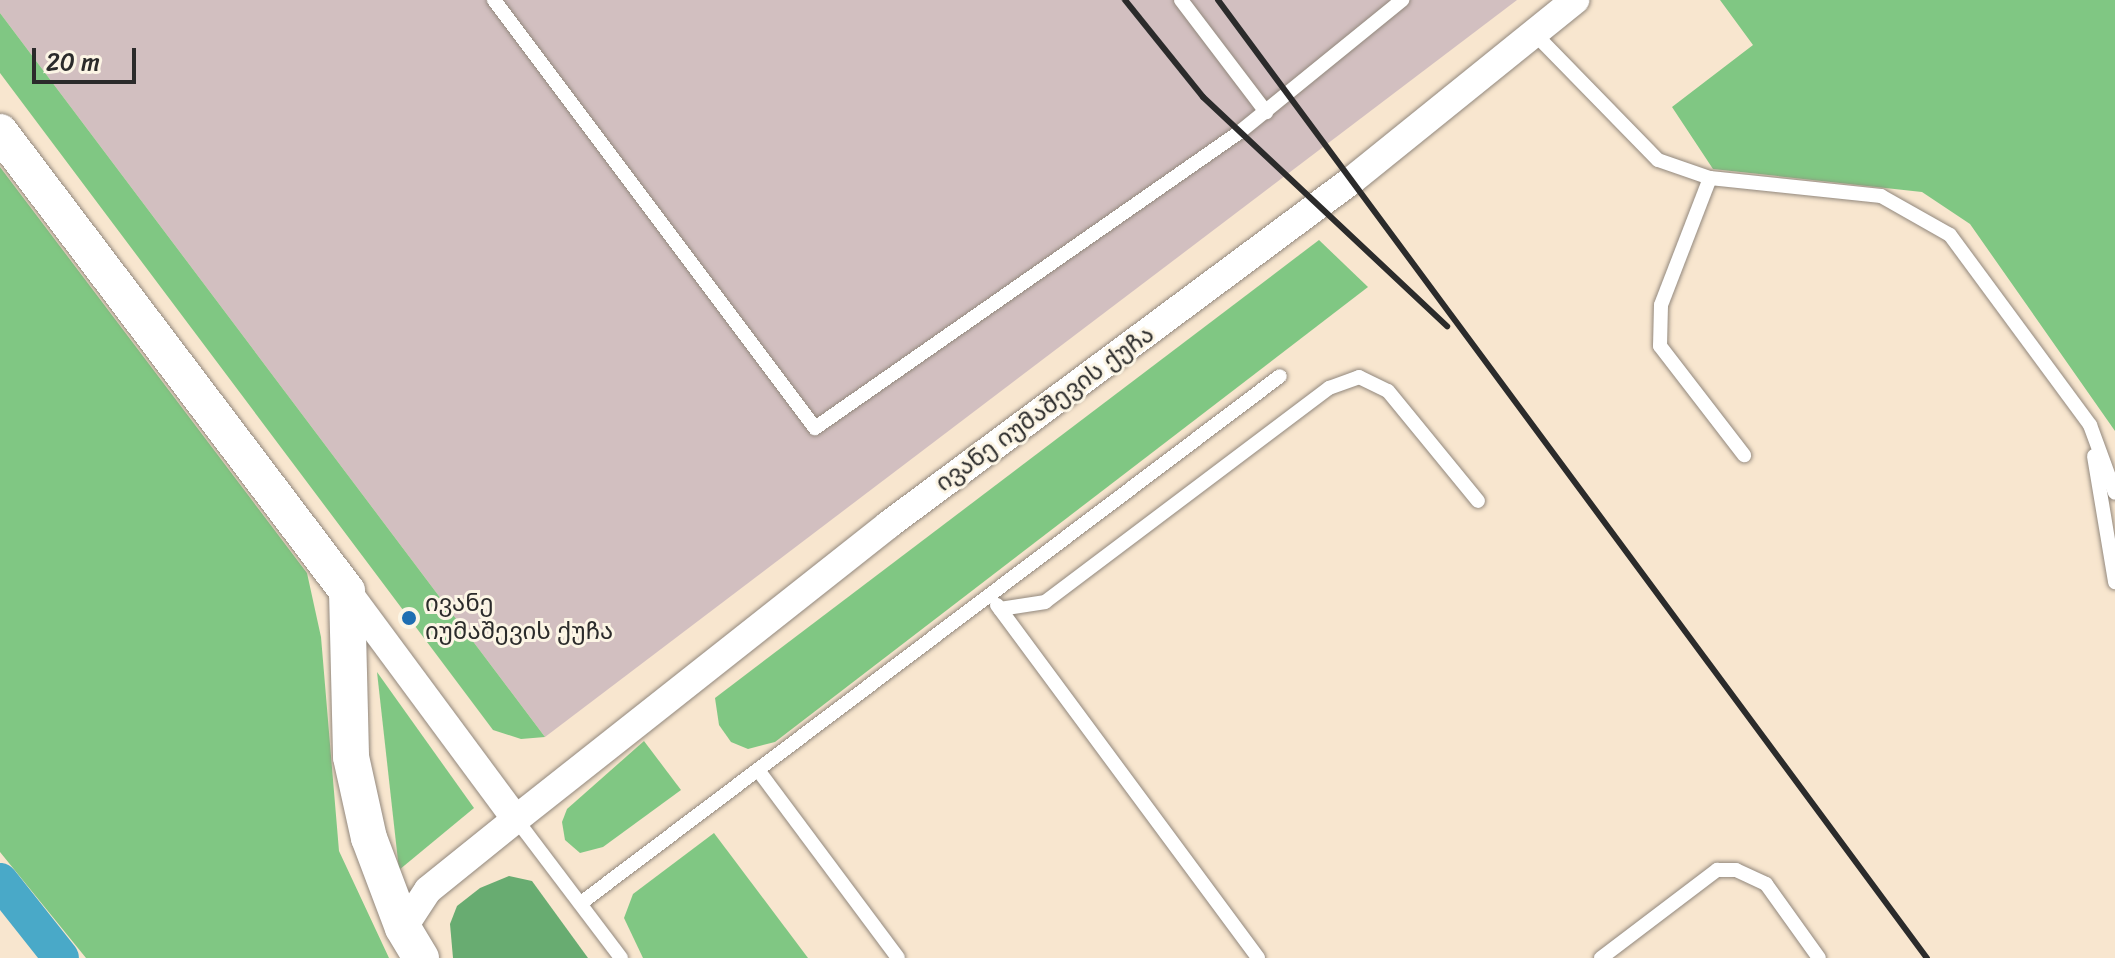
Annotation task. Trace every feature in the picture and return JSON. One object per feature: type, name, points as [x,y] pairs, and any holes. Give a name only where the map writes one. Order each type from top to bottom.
[{"type":"street","name":"ივანე იუმაშევის ქუჩა","points":[[403,928],[428,890],[516,819],[888,525],[1352,180],[1575,0]]},
{"type":"street","points":[[0,132],[516,819]]},
{"type":"street","points":[[347,591],[351,757],[369,838],[403,928],[421,958]]},
{"type":"lane","points":[[494,0],[815,428],[1266,112],[1402,0]]},
{"type":"lane","points":[[1181,0],[1266,112]]},
{"type":"lane","points":[[1533,32],[1658,160],[1710,178],[1881,196],[1950,235],[2090,425],[2115,493]]},
{"type":"lane","points":[[1710,178],[1661,305],[1660,346],[1744,455]]},
{"type":"lane","points":[[581,903],[1280,376]]},
{"type":"lane","points":[[1000,609],[1045,602],[1329,388],[1359,377],[1388,391],[1478,501]]},
{"type":"lane","points":[[2090,425],[2115,582]]},
{"type":"lane","points":[[990,595],[1258,958]]},
{"type":"lane","points":[[758,770],[898,958]]},
{"type":"lane","points":[[516,819],[621,958]]},
{"type":"lane","points":[[1601,958],[1717,870],[1736,870],[1766,884],[1819,958]]},
{"type":"shaded area","points":[[0,0],[1517,0],[545,737],[0,13]]},
{"type":"green space","points":[[1720,0],[2115,0],[2115,431],[1970,224],[1922,192],[1713,169],[1672,107],[1753,45]]},
{"type":"green space","points":[[0,13],[545,737],[521,739],[493,730],[0,73]]},
{"type":"green space","points":[[0,167],[307,573],[321,637],[339,851],[389,958],[86,958],[0,852]]},
{"type":"green space","points":[[1319,240],[1368,287],[775,742],[748,749],[731,742],[719,725],[715,698]]},
{"type":"green space","points":[[377,672],[474,808],[399,870]]},
{"type":"green space","points":[[644,741],[681,790],[603,847],[580,853],[565,840],[562,822],[567,809]]},
{"type":"green space","points":[[714,833],[808,958],[643,958],[624,918],[633,894]]},
{"type":"green space","points":[[509,876],[532,881],[588,958],[453,958],[450,924],[457,906],[480,888]]},
{"type":"waterway","points":[[0,881],[61,958]]},
{"type":"railway","points":[[1125,0],[1203,97],[1447,326]]},
{"type":"railway","points":[[1218,0],[1927,958]]},
{"type":"place","name":"ივანე იუმაშევის ქუჩა","points":[[409,618]]}]
